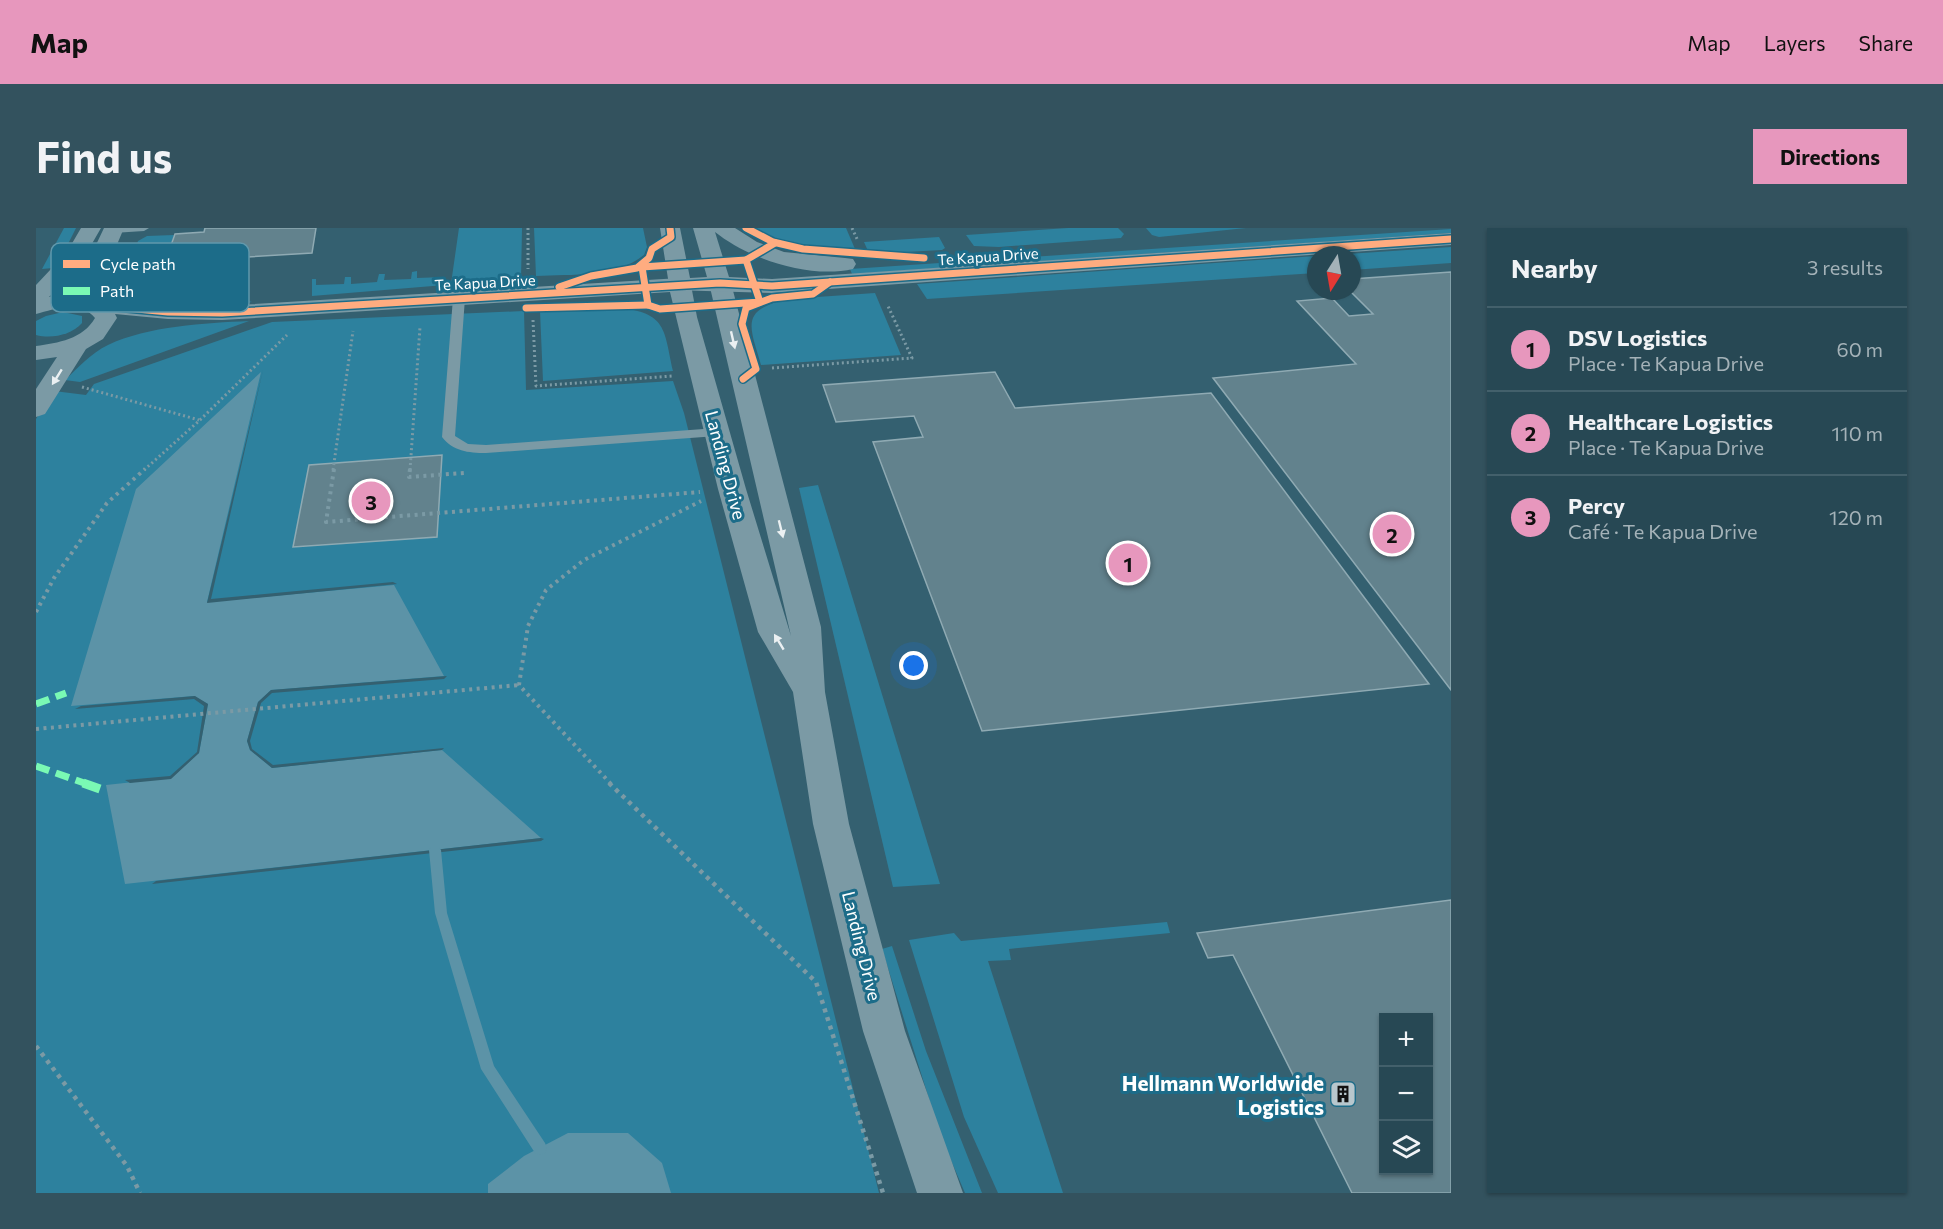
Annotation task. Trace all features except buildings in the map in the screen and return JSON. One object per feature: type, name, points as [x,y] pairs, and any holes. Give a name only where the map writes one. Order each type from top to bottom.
[{"type":"street","points":[[83,243],[91,228]]},
{"type":"street","name":"Landing Drive","points":[[670,228],[686,317],[773,632],[809,692]]},
{"type":"street","name":"Landing Drive","points":[[703,228],[750,374],[806,627],[809,692],[831,824],[884,1031],[940,1193]]},
{"type":"street","points":[[722,228],[746,246],[781,257],[801,262],[846,264]]},
{"type":"street","name":"Te Kapua Drive","points":[[720,283],[761,272],[846,264],[1360,228]]},
{"type":"street","points":[[107,243],[113,229]]},
{"type":"street","name":"Te Kapua Drive","points":[[249,311],[720,283],[772,286],[1451,239]]},
{"type":"street","points":[[36,297],[51,283]]},
{"type":"street","name":"Te Kapua Drive","points":[[36,306],[51,303]]},
{"type":"street","points":[[36,409],[81,342],[104,325],[106,318],[103,312]]},
{"type":"street","name":"Te Kapua Drive","points":[[206,312],[222,313]]},
{"type":"street","name":"Te Kapua Drive","points":[[36,352],[125,330],[238,312]]},
{"type":"lane","points":[[113,229],[144,228]]},
{"type":"lane","points":[[459,298],[448,437],[454,445],[468,449],[500,448],[717,432]]},
{"type":"path","points":[[528,228],[528,269]]},
{"type":"path","points":[[750,374],[912,358],[884,298]]},
{"type":"path","points":[[533,320],[536,386],[682,375]]},
{"type":"path","points":[[353,327],[326,522],[701,492]]},
{"type":"path","points":[[36,612],[54,578],[107,503],[200,420],[289,334]]},
{"type":"path","points":[[53,384],[79,386],[200,420]]},
{"type":"path","points":[[519,685],[528,626],[546,590],[584,560],[703,500]]},
{"type":"path","points":[[36,729],[519,685]]},
{"type":"path","points":[[519,685],[609,783],[816,981],[883,1193]]},
{"type":"path","points":[[36,1046],[127,1166],[140,1193]]},
{"type":"shaded area","points":[[64,228],[76,228],[68,243],[56,243]]},
{"type":"shaded area","points":[[459,228],[522,228],[521,279],[451,284]]},
{"type":"shaded area","points":[[534,228],[643,228],[647,247],[644,255],[620,268],[578,275],[536,276]]},
{"type":"shaded area","points":[[753,228],[846,228],[855,249],[802,247],[777,240]]},
{"type":"shaded area","points":[[1068,228],[1118,228],[1124,234],[1121,238],[999,247],[974,246],[966,235]]},
{"type":"shaded area","points":[[1146,228],[1246,228],[1159,237],[1152,235]]},
{"type":"shaded area","points":[[1451,229],[1451,233],[852,274],[850,269]]},
{"type":"shaded area","points":[[174,235],[171,243],[137,243],[147,236]]},
{"type":"shaded area","points":[[939,237],[945,248],[942,250],[887,253],[868,251],[864,242]]},
{"type":"shaded area","points":[[1451,247],[1451,263],[1361,269],[1361,253]]},
{"type":"shaded area","points":[[51,252],[51,268],[42,269]]},
{"type":"shaded area","points":[[1307,257],[1307,274],[927,299],[917,284]]},
{"type":"shaded area","points":[[417,271],[417,278],[444,277],[445,285],[312,296],[312,279],[316,279],[316,285],[344,284],[345,277],[351,277],[351,284],[377,282],[379,274],[385,274],[384,280],[411,279],[412,272]]},
{"type":"shaded area","points":[[875,293],[901,355],[761,365],[752,322],[755,314],[762,308],[788,299]]},
{"type":"shaded area","points":[[618,308],[634,310],[655,319],[665,334],[673,371],[543,381],[540,311]]},
{"type":"shaded area","points":[[524,311],[526,390],[673,381],[684,413],[879,1193],[36,1193],[36,419],[54,391],[86,395],[94,384],[272,322]]},
{"type":"shaded area","points":[[63,312],[82,316],[82,323],[61,335],[36,335],[36,321]]},
{"type":"shaded area","points":[[249,321],[80,382],[65,380],[96,352],[124,339],[177,327]]},
{"type":"shaded area","points":[[261,372],[207,602],[394,585],[444,676],[271,690],[258,702],[247,741],[250,750],[272,768],[442,750],[541,838],[125,884],[106,785],[171,778],[199,753],[208,704],[194,696],[71,706],[136,489]]},
{"type":"shaded area","points":[[818,485],[940,884],[893,887],[799,488]]},
{"type":"shaded area","points":[[1167,922],[1170,933],[1009,949],[1011,960],[988,961],[1063,1193],[998,1193],[964,1117],[909,940],[954,933],[961,941]]},
{"type":"shaded area","points":[[892,946],[926,1051],[982,1193],[965,1193],[941,1137],[882,949]]},
{"type":"shaded area","points":[[568,1133],[628,1133],[662,1163],[671,1193],[488,1193],[488,1184],[524,1156]]},
{"type":"pier","points":[[263,370],[211,599],[393,582],[397,584],[207,603]]},
{"type":"pier","points":[[447,676],[444,679],[272,693],[261,703],[250,741],[252,749],[273,765],[444,748],[442,750],[272,768],[250,750],[247,741],[258,702],[271,690]]},
{"type":"pier","points":[[195,696],[208,704],[199,753],[171,779],[130,783],[125,780],[170,776],[197,752],[204,706],[194,699],[75,709],[81,706]]},
{"type":"pier","points":[[544,839],[152,884],[156,881]]},
{"type":"waterway","points":[[435,850],[441,913],[488,1069],[540,1148]]},
{"type":"marked path","points":[[36,704],[66,693]]},
{"type":"marked path","points":[[36,766],[100,789]]},
{"type":"cycle path","points":[[559,287],[591,276],[622,273],[637,268],[649,258],[652,249],[671,237],[670,228]]},
{"type":"cycle path","points":[[746,228],[773,242],[803,249],[872,252],[924,258]]},
{"type":"cycle path","points":[[249,311],[720,283],[772,286],[1451,239]]},
{"type":"cycle path","points":[[746,260],[642,267],[648,305],[660,309],[760,302],[746,260],[775,243]]},
{"type":"cycle path","points":[[743,379],[756,369],[742,324],[746,308],[772,298],[813,294],[830,282]]},
{"type":"cycle path","points":[[526,308],[648,305]]},
{"type":"cycle path","points":[[168,312],[239,312]]},
{"type":"place","name":"Percy","points":[[371,501]]},
{"type":"place","name":"Healthcare Logistics","points":[[1392,534]]},
{"type":"place","name":"DSV Logistics","points":[[1128,563]]},
{"type":"place","name":"Hellmann Worldwide Logistics","points":[[1343,1094]]}]
